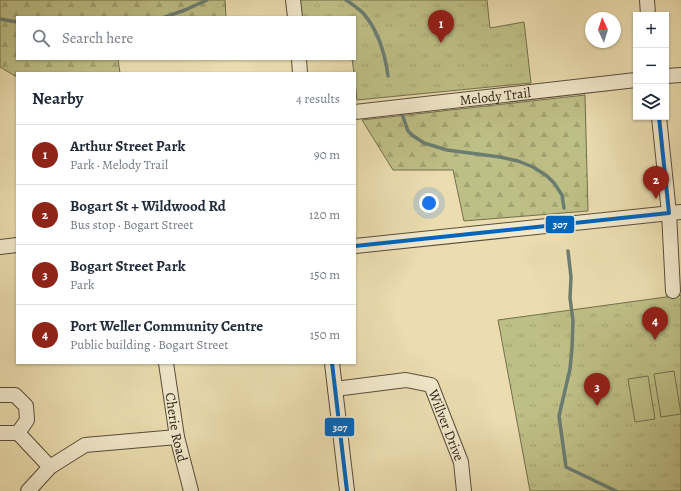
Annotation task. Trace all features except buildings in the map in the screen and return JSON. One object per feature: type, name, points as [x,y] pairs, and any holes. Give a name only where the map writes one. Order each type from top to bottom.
[{"type":"street","points":[[293,0],[295,16]]},
{"type":"street","points":[[647,0],[648,12]]},
{"type":"street","points":[[299,60],[300,72]]},
{"type":"street","points":[[669,76],[681,75]]},
{"type":"street","name":"Melody Trail","points":[[356,112],[633,80]]},
{"type":"street","points":[[660,120],[675,213],[673,291]]},
{"type":"street","points":[[356,246],[675,213]]},
{"type":"street","points":[[0,247],[16,245]]},
{"type":"street","name":"Cherie Road","points":[[166,364],[177,437],[191,491]]},
{"type":"street","points":[[332,364],[347,491]]},
{"type":"street","name":"Willver Drive","points":[[335,389],[406,380],[431,385],[461,462],[464,491]]},
{"type":"street","points":[[0,395],[15,395],[26,406],[27,420],[18,433]]},
{"type":"street","points":[[0,433],[18,433],[50,467]]},
{"type":"street","points":[[28,491],[50,467],[85,445],[177,437]]},
{"type":"green space","points":[[0,0],[225,0],[226,16],[16,16],[16,60],[118,60],[120,72],[16,72],[16,76],[0,67]]},
{"type":"green space","points":[[291,0],[487,0],[490,28],[524,22],[531,83],[357,100],[356,72],[354,72],[352,60],[356,60],[356,16],[294,16]]},
{"type":"green space","points":[[585,95],[588,211],[464,221],[453,170],[393,170],[362,120]]},
{"type":"green space","points":[[681,295],[681,491],[530,491],[498,320]]},
{"type":"green space","points":[[674,371],[681,414],[661,417],[654,374]]},
{"type":"green space","points":[[648,376],[655,419],[635,422],[628,379]]},
{"type":"waterway","points":[[168,16],[207,0]]},
{"type":"waterway","points":[[346,0],[363,13],[373,27],[383,51],[388,76]]},
{"type":"waterway","points":[[0,19],[16,22]]},
{"type":"waterway","points":[[402,114],[408,131],[424,143],[447,150],[500,157],[518,161],[533,167],[547,176],[554,183],[562,195],[564,208]]},
{"type":"waterway","points":[[568,251],[571,277],[570,298],[573,321],[572,348],[570,369],[559,416],[566,467],[616,491]]},
{"type":"transit line","name":"307","points":[[356,246],[669,213],[659,120]]},
{"type":"transit line","name":"307","points":[[332,364],[347,491]]},
{"type":"place","name":"Arthur Street Park","points":[[441,43]]},
{"type":"place","name":"Bogart St + Wildwood Rd","points":[[656,199]]},
{"type":"place","name":"Port Weller Community Centre","points":[[655,340]]},
{"type":"place","name":"Bogart Street Park","points":[[597,406]]}]
